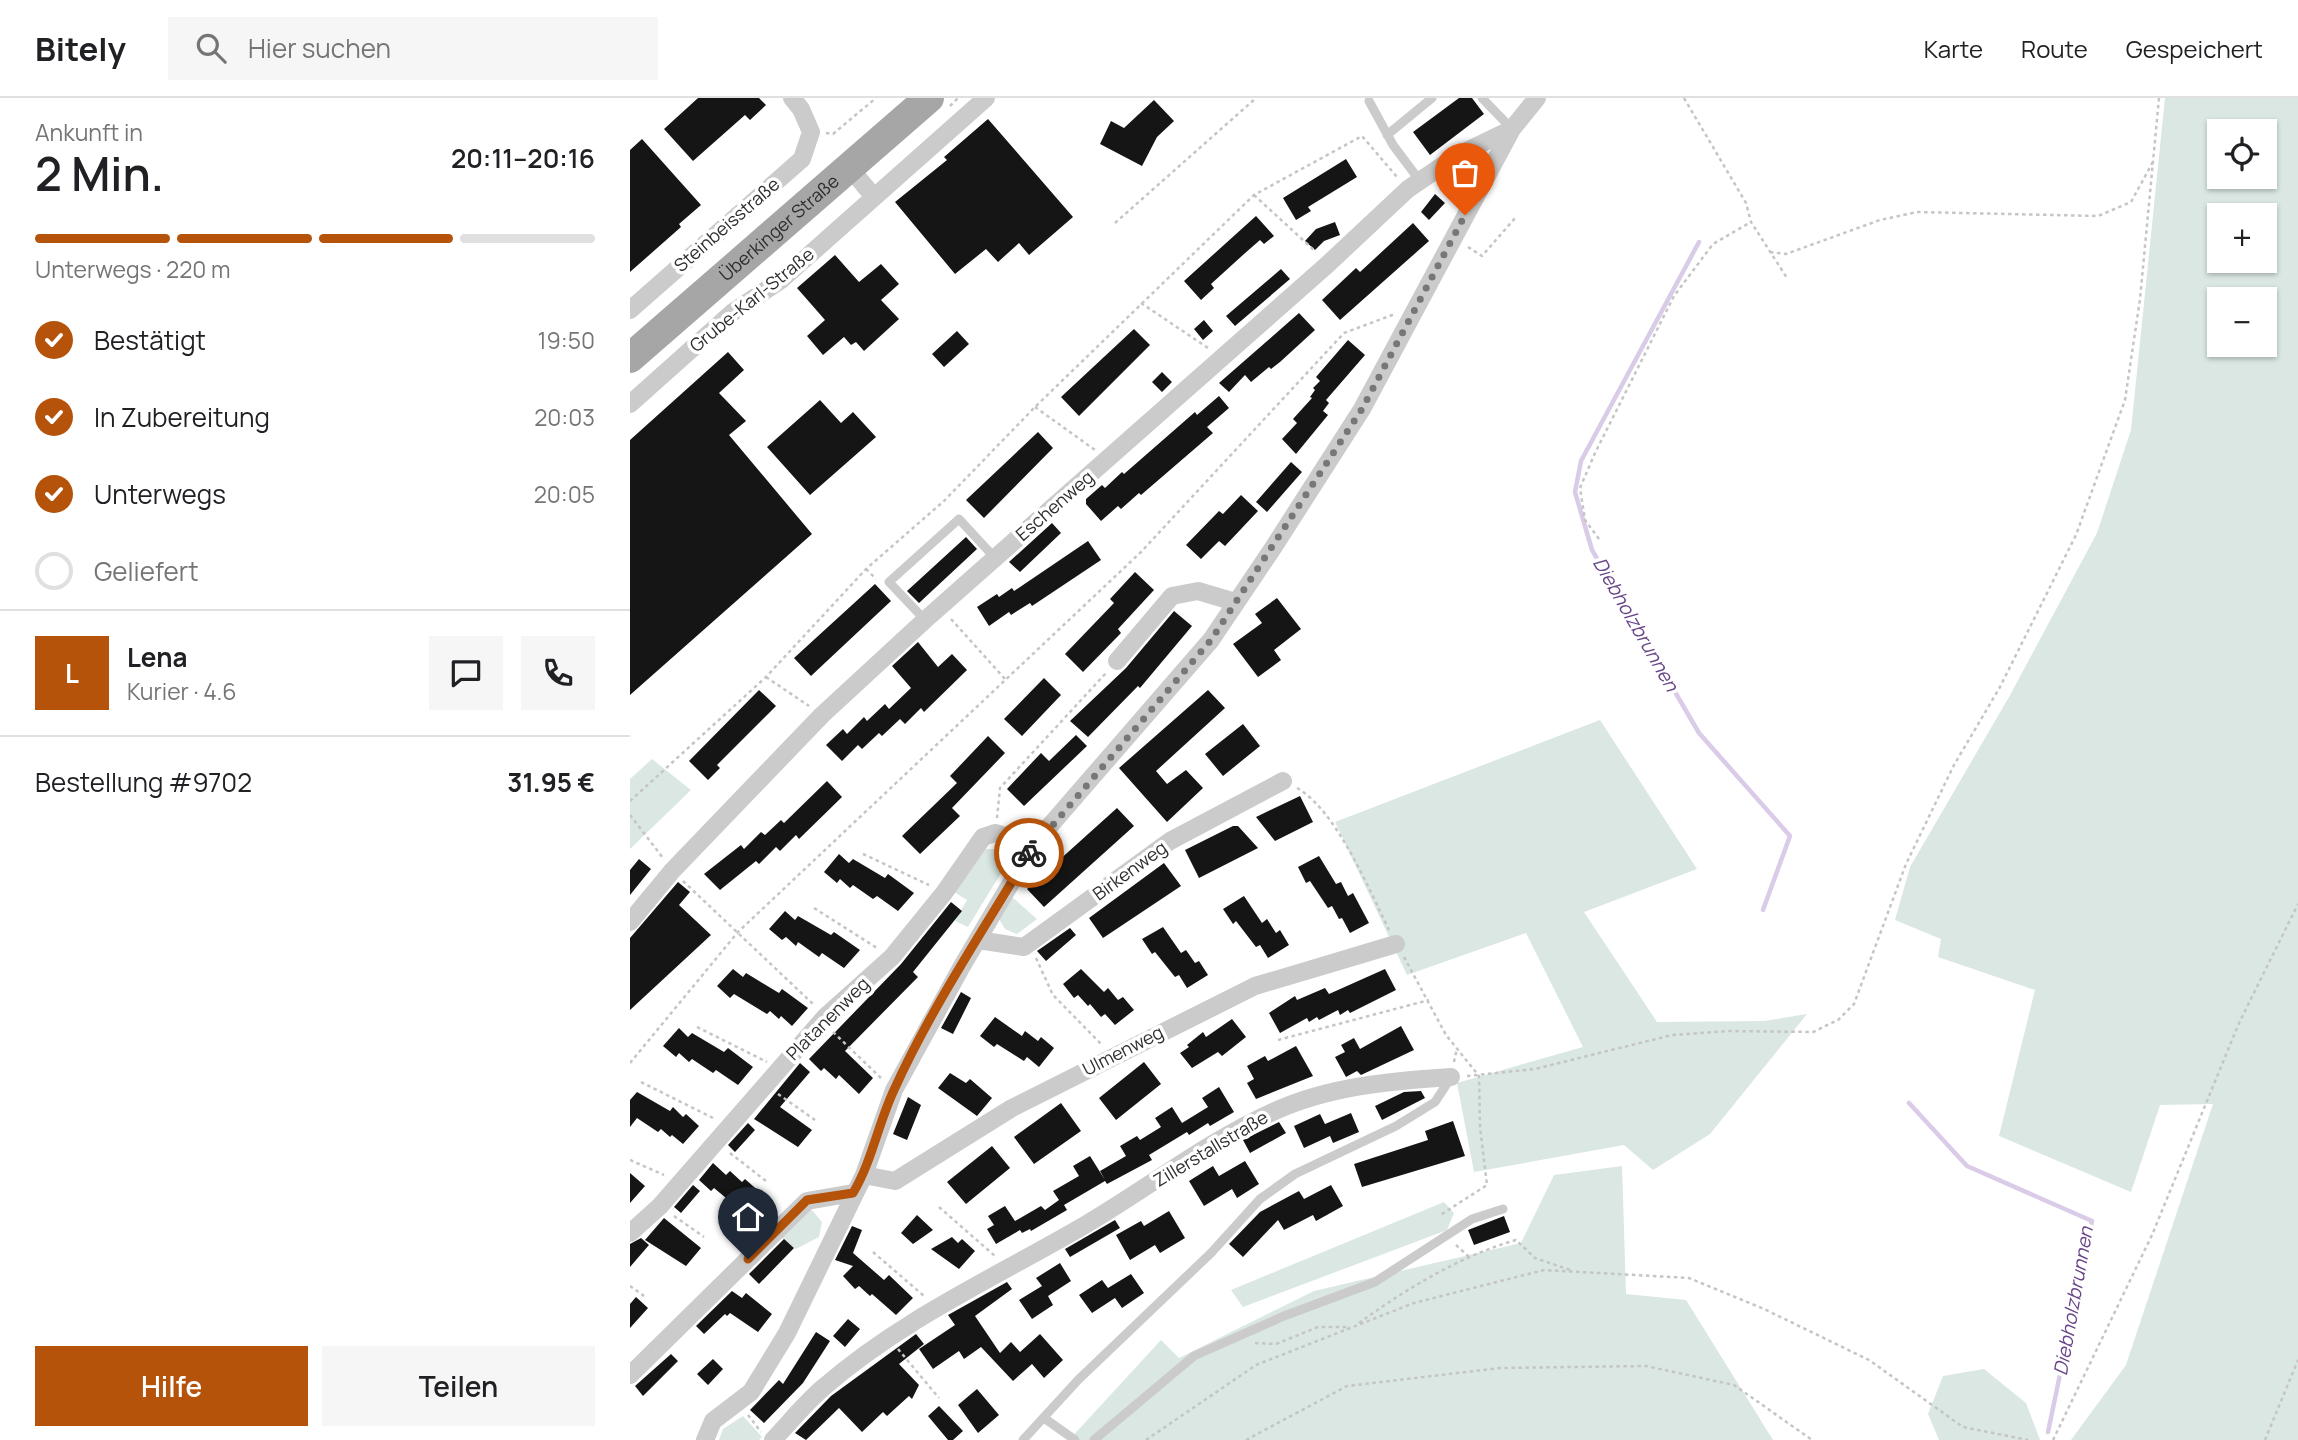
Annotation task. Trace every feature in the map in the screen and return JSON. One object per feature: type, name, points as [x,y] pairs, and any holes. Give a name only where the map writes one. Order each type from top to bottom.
[{"type":"main road","name":"Überkinger Straße","points":[[630,358],[929,98]]},
{"type":"street","points":[[792,98],[801,108],[811,132]]},
{"type":"street","name":"Grube-Karl-Straße","points":[[630,404],[733,312],[781,280],[986,98]]},
{"type":"street","points":[[705,1440],[712,1421],[740,1404],[751,1392],[787,1334],[864,1175],[894,1090],[1034,844],[1211,640],[1362,409],[1512,129],[1537,98]]},
{"type":"street","name":"Eschenweg","points":[[630,922],[673,871],[822,715],[925,620],[1414,185],[1458,155],[1512,129]]},
{"type":"street","name":"Steinbeisstraße","points":[[630,310],[802,159],[811,132]]},
{"type":"street","points":[[849,167],[874,197]]},
{"type":"street","points":[[1117,661],[1172,596],[1198,591],[1235,602]]},
{"type":"street","name":"Birkenweg","points":[[1030,944],[1170,841],[1283,781]]},
{"type":"street","points":[[995,833],[1034,844]]},
{"type":"street","name":"Platanenweg","points":[[630,1233],[660,1206],[825,1017],[892,957],[944,893],[984,837],[995,833]]},
{"type":"street","points":[[978,940],[1024,947],[1030,944]]},
{"type":"street","name":"Ulmenweg","points":[[864,1175],[895,1181],[1012,1108],[1255,986],[1396,944]]},
{"type":"street","name":"Zillerstallstraße","points":[[773,1440],[823,1387],[889,1338],[937,1307],[1084,1226],[1275,1110],[1324,1093],[1385,1082],[1451,1077]]},
{"type":"street","points":[[630,1375],[807,1200],[853,1193]]},
{"type":"lane","points":[[1387,135],[1432,98]]},
{"type":"lane","points":[[1482,98],[1512,129]]},
{"type":"lane","points":[[1368,101],[1414,185]]},
{"type":"lane","points":[[925,620],[889,583],[959,519],[995,558]]},
{"type":"lane","points":[[1023,1440],[1078,1380],[1211,1253],[1260,1199],[1295,1174],[1396,1126],[1435,1102],[1451,1077]]},
{"type":"lane","points":[[1094,1440],[1194,1356],[1375,1282],[1472,1219],[1503,1209]]},
{"type":"lane","points":[[1044,1418],[1076,1440]]},
{"type":"path","points":[[811,132],[833,134],[876,98]]},
{"type":"path","points":[[1115,223],[1256,98]]},
{"type":"path","points":[[1684,98],[1746,202],[1751,222],[1787,278]]},
{"type":"path","points":[[1451,1077],[1535,1069],[1672,1035],[1727,1031],[1813,1032],[1838,1020],[1854,1004],[1906,864],[1954,765],[2000,687],[2076,535],[2125,400],[2156,157],[2159,98]]},
{"type":"path","points":[[630,801],[766,677],[866,569],[945,500],[1140,303],[1254,195],[1362,136],[1414,185]]},
{"type":"path","points":[[1770,252],[1786,254],[1880,220],[1917,212],[2098,216],[2131,202],[2156,157]]},
{"type":"path","points":[[1254,195],[1328,264]]},
{"type":"path","points":[[1454,237],[1482,256],[1516,217]]},
{"type":"path","points":[[1599,539],[1585,520],[1580,488],[1595,453],[1674,296],[1713,244],[1751,222]]},
{"type":"path","points":[[1140,303],[1222,357]]},
{"type":"path","points":[[630,1063],[738,932],[1141,552],[1344,333],[1418,306]]},
{"type":"path","points":[[1035,407],[1109,459]]},
{"type":"path","points":[[940,607],[1004,679]]},
{"type":"path","points":[[995,833],[1000,788],[1117,661]]},
{"type":"path","points":[[766,677],[822,715]]},
{"type":"path","points":[[1283,781],[1312,797],[1353,857],[1396,944],[1446,1035],[1479,1076],[1480,1127],[1487,1185],[1439,1216]]},
{"type":"path","points":[[630,815],[673,871],[825,1017],[834,1034],[894,1090]]},
{"type":"path","points":[[863,854],[944,893]]},
{"type":"path","points":[[2053,1440],[2152,1235],[2239,1023],[2298,904]]},
{"type":"path","points":[[814,908],[892,957]]},
{"type":"path","points":[[1030,944],[1053,996],[1113,1056]]},
{"type":"path","points":[[1278,1040],[1429,1000]]},
{"type":"path","points":[[697,1027],[779,1068]]},
{"type":"path","points":[[641,1082],[731,1126]]},
{"type":"path","points":[[766,1086],[815,1120]]},
{"type":"path","points":[[716,1142],[766,1181]]},
{"type":"path","points":[[630,1160],[679,1182]]},
{"type":"path","points":[[660,1206],[704,1237]]},
{"type":"path","points":[[939,1208],[1008,1267]]},
{"type":"path","points":[[1225,1342],[1276,1344],[1318,1327],[1354,1326],[1392,1299],[1469,1257],[1516,1240],[1535,1258],[1576,1272]]},
{"type":"path","points":[[1452,1241],[1469,1257]]},
{"type":"path","points":[[873,1252],[937,1307]]},
{"type":"path","points":[[1146,1440],[1256,1365],[1414,1303],[1544,1270],[1689,1278],[1764,1309],[1868,1360],[1963,1427],[2028,1440]]},
{"type":"path","points":[[630,1286],[644,1296]]},
{"type":"path","points":[[889,1338],[939,1398]]},
{"type":"path","points":[[2265,1440],[2298,1360]]},
{"type":"path","points":[[1246,1440],[1347,1387],[1500,1368],[1646,1366],[1734,1385],[1812,1440]]},
{"type":"path","points":[[740,1404],[767,1440]]},
{"type":"shaded area","points":[[2165,98],[2298,98],[2298,1440],[2071,1440],[2126,1365],[2213,1104],[2160,1105],[2131,1192],[1999,1136],[2035,990],[1938,957],[1941,939],[1895,920],[1910,867],[2009,697],[2097,533],[2131,430]]},
{"type":"shaded area","points":[[1600,720],[1697,869],[1584,912],[1657,1022],[1764,1021],[1807,1014],[1710,1134],[1653,1170],[1624,1145],[1474,1172],[1457,1083],[1583,1047],[1526,933],[1407,975],[1335,822]]},
{"type":"shaded area","points":[[652,759],[691,790],[630,849],[630,779]]},
{"type":"shaded area","points":[[985,849],[996,849],[1003,853],[1006,865],[968,927],[955,921],[967,900],[952,891]]},
{"type":"shaded area","points":[[1011,896],[1037,919],[1017,934],[1005,929],[999,919]]},
{"type":"shaded area","points":[[1622,1166],[1626,1294],[1686,1300],[1773,1440],[1069,1440],[1161,1340],[1179,1358],[1314,1291],[1521,1243],[1554,1175]]},
{"type":"shaded area","points":[[1444,1202],[1454,1213],[1447,1230],[1243,1307],[1231,1290]]},
{"type":"shaded area","points":[[811,1209],[822,1222],[819,1237],[796,1249],[778,1235]]},
{"type":"shaded area","points":[[1984,1369],[2026,1403],[2040,1440],[1939,1440],[1928,1414],[1943,1376]]},
{"type":"shaded area","points":[[743,1416],[762,1437],[759,1440],[719,1440],[723,1429]]},
{"type":"building","points":[[698,98],[759,98],[766,105],[750,120],[745,115],[693,161],[664,129]]},
{"type":"building","points":[[1459,98],[1472,98],[1484,114],[1430,155],[1413,132]]},
{"type":"building","points":[[1154,100],[1174,121],[1157,137],[1142,166],[1100,144],[1111,121],[1124,128]]},
{"type":"building","points":[[988,119],[1073,217],[1029,255],[1019,243],[998,262],[986,249],[955,274],[895,202],[947,160],[944,157]]},
{"type":"building","points":[[642,139],[701,205],[679,224],[681,227],[630,272],[630,150]]},
{"type":"building","points":[[1346,159],[1357,177],[1308,207],[1311,211],[1296,220],[1283,198]]},
{"type":"building","points":[[1435,194],[1445,203],[1429,220],[1421,212]]},
{"type":"building","points":[[1256,216],[1274,236],[1264,244],[1260,240],[1244,254],[1211,284],[1214,288],[1201,300],[1184,281]]},
{"type":"building","points":[[1335,222],[1340,235],[1324,241],[1315,250],[1305,241],[1316,229]]},
{"type":"building","points":[[1413,223],[1429,241],[1340,320],[1322,300],[1356,268],[1360,272]]},
{"type":"building","points":[[835,255],[859,282],[881,264],[899,284],[881,300],[899,319],[864,351],[856,342],[851,345],[844,337],[823,355],[807,336],[825,320],[797,288]]},
{"type":"building","points":[[1281,269],[1290,279],[1235,326],[1226,316]]},
{"type":"building","points":[[1299,313],[1315,330],[1280,362],[1271,369],[1269,367],[1251,382],[1245,375],[1229,392],[1219,383]]},
{"type":"building","points":[[1204,320],[1213,331],[1203,340],[1194,329]]},
{"type":"building","points":[[1134,329],[1150,345],[1079,416],[1061,397]]},
{"type":"building","points":[[957,331],[969,344],[944,367],[932,354]]},
{"type":"building","points":[[1348,340],[1365,355],[1326,400],[1329,403],[1323,411],[1328,415],[1296,454],[1282,439],[1297,423],[1293,419],[1312,398],[1310,397],[1315,390],[1313,388],[1320,381],[1316,377]]},
{"type":"building","points":[[728,352],[744,370],[719,393],[746,421],[729,435],[812,534],[630,695],[630,440]]},
{"type":"building","points":[[1162,372],[1172,382],[1162,392],[1152,382]]},
{"type":"building","points":[[1219,396],[1229,408],[1207,427],[1213,433],[1141,495],[1139,493],[1121,509],[1118,506],[1101,521],[1086,504],[1086,499],[1102,485],[1105,488],[1122,472],[1124,474],[1195,412],[1197,415]]},
{"type":"building","points":[[820,400],[841,423],[853,412],[876,437],[810,495],[767,447]]},
{"type":"building","points":[[1038,432],[1053,448],[984,518],[966,500]]},
{"type":"building","points":[[1291,462],[1302,472],[1267,512],[1256,502]]},
{"type":"building","points":[[1241,495],[1258,511],[1225,546],[1219,541],[1201,559],[1186,545],[1219,511],[1223,514]]},
{"type":"building","points":[[1052,523],[1061,533],[1020,572],[1009,562]]},
{"type":"building","points":[[966,537],[977,549],[919,603],[907,591]]},
{"type":"building","points":[[1088,541],[1101,560],[1032,606],[1030,603],[1011,615],[1009,612],[989,626],[977,607],[997,594],[999,597],[1012,588],[1014,591]]},
{"type":"building","points":[[1135,572],[1154,590],[1118,629],[1121,633],[1083,672],[1065,654],[1114,603],[1110,599]]},
{"type":"building","points":[[875,584],[891,601],[811,676],[794,658]]},
{"type":"building","points":[[1277,598],[1301,629],[1274,650],[1281,660],[1258,677],[1233,644],[1262,623],[1255,614]]},
{"type":"building","points":[[1174,611],[1192,626],[1140,688],[1138,686],[1088,737],[1070,721],[1126,668]]},
{"type":"building","points":[[918,642],[938,667],[952,654],[967,670],[924,712],[921,708],[905,724],[900,719],[882,736],[879,733],[862,749],[858,745],[842,761],[826,745],[843,729],[847,734],[864,717],[867,721],[885,704],[889,709],[911,688],[892,666]]},
{"type":"building","points":[[1044,678],[1061,695],[1022,736],[1004,719]]},
{"type":"building","points":[[759,690],[776,706],[717,765],[720,768],[708,780],[689,761]]},
{"type":"building","points":[[1208,690],[1225,708],[1156,771],[1167,784],[1186,770],[1203,788],[1167,822],[1119,768]]},
{"type":"building","points":[[1243,724],[1260,746],[1223,776],[1205,754]]},
{"type":"building","points":[[1076,735],[1087,746],[1024,806],[1007,789],[1041,753],[1049,761]]},
{"type":"building","points":[[988,736],[1005,753],[952,808],[960,816],[920,854],[902,836],[957,783],[950,776]]},
{"type":"building","points":[[827,781],[842,797],[799,839],[796,835],[780,851],[776,847],[759,864],[756,861],[720,890],[704,874],[741,845],[744,849],[761,832],[765,835],[781,820],[784,823]]},
{"type":"building","points":[[1300,796],[1313,822],[1275,841],[1256,817]]},
{"type":"building","points":[[1117,808],[1134,826],[1044,907],[1027,889]]},
{"type":"building","points":[[1238,826],[1258,848],[1199,878],[1185,850]]},
{"type":"building","points":[[839,854],[849,863],[853,859],[885,878],[888,874],[914,893],[898,911],[877,896],[873,899],[853,885],[850,888],[840,879],[837,883],[824,872]]},
{"type":"building","points":[[1319,856],[1336,884],[1341,882],[1348,896],[1353,893],[1369,923],[1350,933],[1342,918],[1339,919],[1332,906],[1328,908],[1310,881],[1306,883],[1298,867]]},
{"type":"building","points":[[639,859],[651,869],[630,895],[630,870]]},
{"type":"building","points":[[1164,863],[1181,886],[1103,938],[1089,918]]},
{"type":"building","points":[[678,882],[690,892],[679,905],[711,935],[630,1010],[630,938]]},
{"type":"building","points":[[1244,896],[1262,923],[1267,919],[1276,933],[1280,930],[1289,945],[1268,958],[1260,945],[1256,947],[1236,921],[1233,924],[1223,909]]},
{"type":"building","points":[[951,902],[962,911],[913,972],[918,977],[845,1051],[873,1078],[859,1094],[839,1075],[836,1079],[824,1068],[821,1071],[809,1059],[901,964]]},
{"type":"building","points":[[785,911],[795,920],[798,916],[831,935],[834,932],[860,950],[844,968],[822,953],[819,957],[798,942],[796,946],[786,937],[782,940],[769,929]]},
{"type":"building","points":[[1163,927],[1181,953],[1186,950],[1195,963],[1199,961],[1208,975],[1187,988],[1179,975],[1175,977],[1155,952],[1152,954],[1142,939]]},
{"type":"building","points":[[1070,928],[1076,935],[1046,961],[1037,951]]},
{"type":"building","points":[[733,969],[743,977],[746,973],[779,993],[782,989],[808,1008],[792,1026],[781,1016],[779,1019],[770,1011],[767,1014],[734,994],[730,998],[717,986]]},
{"type":"building","points":[[1081,969],[1104,992],[1108,988],[1118,1000],[1123,997],[1134,1010],[1115,1025],[1105,1014],[1101,1017],[1078,995],[1074,998],[1063,984]]},
{"type":"building","points":[[1385,969],[1396,990],[1350,1013],[1348,1010],[1340,1015],[1338,1010],[1319,1020],[1317,1017],[1309,1022],[1307,1018],[1280,1033],[1269,1013],[1295,996],[1297,1000],[1325,988],[1329,994]]},
{"type":"building","points":[[961,992],[971,998],[953,1034],[941,1028]]},
{"type":"building","points":[[995,1017],[1022,1036],[1025,1031],[1038,1041],[1041,1037],[1054,1048],[1039,1067],[1027,1057],[1024,1061],[997,1044],[994,1047],[980,1036]]},
{"type":"building","points":[[1232,1019],[1246,1037],[1222,1056],[1218,1052],[1192,1068],[1180,1053],[1203,1032],[1206,1037]]},
{"type":"building","points":[[1401,1026],[1414,1050],[1361,1075],[1357,1071],[1346,1077],[1335,1057],[1345,1052],[1341,1045],[1354,1038],[1360,1049]]},
{"type":"building","points":[[679,1028],[688,1037],[692,1033],[724,1052],[728,1048],[753,1067],[738,1085],[716,1070],[713,1073],[692,1059],[689,1062],[679,1053],[676,1057],[663,1046]]},
{"type":"building","points":[[1296,1046],[1313,1076],[1256,1099],[1247,1083],[1254,1079],[1247,1066],[1265,1056],[1268,1061]]},
{"type":"building","points":[[1144,1062],[1161,1084],[1116,1120],[1099,1098]]},
{"type":"building","points":[[800,1063],[810,1072],[780,1107],[812,1130],[798,1147],[754,1119]]},
{"type":"building","points":[[950,1073],[966,1083],[970,1079],[992,1098],[977,1116],[938,1088]]},
{"type":"building","points":[[1219,1087],[1234,1112],[1189,1135],[1187,1132],[1149,1155],[1152,1160],[1107,1184],[1105,1181],[1064,1205],[1067,1210],[1031,1231],[1030,1229],[1022,1233],[1020,1230],[996,1244],[987,1229],[994,1225],[988,1216],[1005,1206],[1015,1221],[1041,1206],[1045,1210],[1059,1200],[1053,1191],[1079,1176],[1073,1166],[1090,1156],[1105,1180],[1100,1171],[1126,1156],[1120,1146],[1137,1136],[1140,1140],[1161,1127],[1155,1118],[1172,1107],[1182,1123],[1208,1107],[1202,1098]]},
{"type":"building","points":[[1421,1091],[1425,1098],[1382,1120],[1375,1106],[1404,1092]]},
{"type":"building","points":[[637,1092],[670,1111],[673,1107],[683,1117],[686,1114],[699,1126],[683,1144],[672,1135],[670,1137],[661,1129],[658,1132],[637,1118],[630,1127],[630,1100]]},
{"type":"building","points":[[908,1097],[921,1105],[907,1140],[893,1134]]},
{"type":"building","points":[[1061,1103],[1081,1131],[1034,1164],[1014,1137]]},
{"type":"building","points":[[1351,1113],[1359,1132],[1333,1143],[1330,1136],[1304,1148],[1294,1126],[1320,1114],[1325,1124]]},
{"type":"building","points":[[1453,1121],[1465,1156],[1362,1187],[1354,1164],[1428,1140],[1425,1131]]},
{"type":"building","points":[[1279,1122],[1286,1133],[1250,1153],[1243,1140]]},
{"type":"building","points":[[748,1123],[755,1130],[735,1152],[728,1145]]},
{"type":"building","points":[[992,1146],[1010,1168],[966,1204],[947,1182]]},
{"type":"building","points":[[1245,1161],[1259,1184],[1237,1198],[1232,1189],[1204,1206],[1189,1181],[1213,1166],[1219,1176]]},
{"type":"building","points":[[713,1163],[726,1175],[730,1171],[742,1182],[745,1179],[763,1195],[747,1213],[728,1196],[726,1198],[714,1188],[711,1191],[699,1180]]},
{"type":"building","points":[[630,1173],[645,1186],[630,1203]]},
{"type":"building","points":[[693,1185],[700,1191],[681,1213],[674,1207]]},
{"type":"building","points":[[1331,1185],[1343,1206],[1316,1221],[1313,1215],[1284,1230],[1278,1220],[1243,1257],[1229,1244],[1260,1212],[1299,1191],[1304,1199]]},
{"type":"building","points":[[1169,1211],[1185,1238],[1160,1253],[1155,1245],[1130,1260],[1116,1235],[1141,1221],[1144,1226]]},
{"type":"building","points":[[917,1215],[933,1230],[913,1244],[901,1233]]},
{"type":"building","points":[[1504,1216],[1510,1232],[1474,1245],[1468,1230]]},
{"type":"building","points":[[664,1218],[701,1248],[686,1266],[645,1240]]},
{"type":"building","points":[[1115,1220],[1120,1228],[1070,1257],[1065,1249]]},
{"type":"building","points":[[852,1226],[862,1230],[853,1253],[884,1280],[889,1275],[913,1298],[896,1315],[872,1294],[870,1296],[859,1286],[855,1289],[843,1276],[853,1266],[835,1260]]},
{"type":"building","points":[[952,1237],[958,1243],[962,1239],[975,1251],[959,1269],[931,1249]]},
{"type":"building","points":[[641,1238],[649,1245],[630,1267],[630,1244]]},
{"type":"building","points":[[784,1239],[794,1248],[759,1284],[749,1274]]},
{"type":"building","points":[[1060,1263],[1071,1281],[1048,1296],[1053,1305],[1032,1319],[1019,1300],[1042,1286],[1036,1278]]},
{"type":"building","points":[[1131,1274],[1144,1293],[1122,1308],[1115,1298],[1092,1313],[1079,1295],[1102,1280],[1108,1288]]},
{"type":"building","points":[[1007,1282],[1012,1289],[975,1316],[1000,1353],[1011,1342],[1020,1352],[1040,1334],[1063,1360],[1044,1378],[1032,1364],[1013,1381],[981,1347],[964,1359],[959,1351],[933,1369],[919,1349],[955,1325],[948,1315]]},
{"type":"building","points":[[732,1291],[742,1298],[746,1293],[772,1314],[758,1332],[730,1313],[727,1316],[725,1314],[704,1334],[696,1326]]},
{"type":"building","points":[[636,1297],[648,1308],[630,1328],[630,1304]]},
{"type":"building","points":[[848,1319],[860,1329],[845,1347],[833,1336]]},
{"type":"building","points":[[816,1332],[830,1341],[803,1383],[764,1423],[750,1410],[779,1380],[783,1384]]},
{"type":"building","points":[[916,1334],[924,1344],[899,1364],[919,1385],[912,1399],[909,1396],[887,1416],[883,1412],[862,1432],[839,1408],[806,1440],[795,1433],[831,1396]]},
{"type":"building","points":[[671,1354],[678,1361],[643,1396],[635,1386]]},
{"type":"building","points":[[713,1359],[723,1369],[708,1385],[697,1374]]},
{"type":"building","points":[[977,1389],[999,1415],[978,1433],[958,1405]]},
{"type":"building","points":[[939,1406],[963,1431],[953,1440],[948,1440],[928,1416]]},
{"type":"waterway","name":"Diebholzbrunnen","points":[[1699,242],[1581,461],[1575,492],[1592,550],[1699,733],[1790,836],[1763,910]]},
{"type":"waterway","name":"Diebholzbrunnen","points":[[1909,1103],[1967,1166],[2092,1221],[2048,1432]]},
{"type":"way so far","points":[[1029,853],[1211,640],[1362,409],[1465,215]]},
{"type":"route","points":[[748,1259],[807,1200],[853,1193],[864,1175],[894,1090],[962,965],[1029,853]]}]
